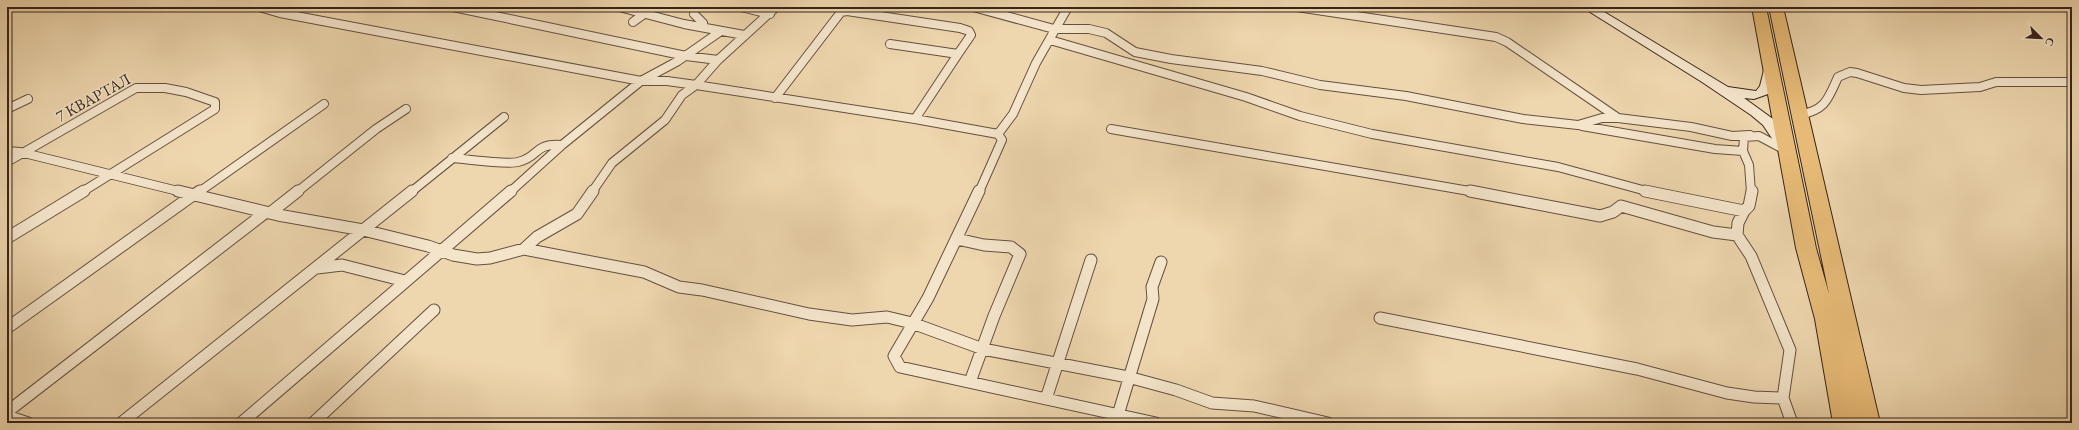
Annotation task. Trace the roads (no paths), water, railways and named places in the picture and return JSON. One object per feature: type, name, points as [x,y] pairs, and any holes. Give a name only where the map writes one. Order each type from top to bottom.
[{"type":"highway","points":[[1759,7],[1806,248],[1826,319],[1845,423]]},
{"type":"highway","points":[[1776,7],[1868,423]]},
{"type":"main road","points":[[1588,7],[1714,84],[1768,122],[1787,151]]},
{"type":"main road","points":[[1714,84],[1743,95],[1757,95],[1763,93],[1769,86],[1770,68]]},
{"type":"street","points":[[258,7],[641,81],[667,81],[696,85],[915,119],[998,134],[1002,140],[956,239],[928,298],[894,356],[900,367],[1156,423]]},
{"type":"street","points":[[453,7],[686,56],[718,60]]},
{"type":"street","points":[[741,7],[770,14]]},
{"type":"street","points":[[7,151],[23,153],[268,213],[363,230],[477,259],[502,256],[524,249],[538,237],[576,214],[612,163],[665,120],[682,95],[696,85],[718,60],[776,7]]},
{"type":"street","points":[[973,7],[1054,29],[1089,29],[1098,31],[1106,34],[1135,52],[1171,59],[1262,71],[1320,85],[1406,96],[1523,119],[1578,125],[1716,149],[1743,150]]},
{"type":"street","points":[[998,134],[1012,114],[1036,63],[1050,40],[1054,29],[1068,7]]},
{"type":"street","points":[[1297,7],[1496,37],[1507,42],[1618,118]]},
{"type":"street","points":[[625,8],[700,27],[744,35]]},
{"type":"street","points":[[775,98],[841,12],[847,11],[960,28],[969,31],[971,35],[915,119]]},
{"type":"street","points":[[633,22],[644,14]]},
{"type":"street","points":[[694,14],[703,23],[700,27]]},
{"type":"street","points":[[241,423],[562,145],[641,81],[686,56],[721,31]]},
{"type":"street","points":[[1050,40],[1246,97],[1300,116],[1372,134],[1558,168],[1638,188],[1744,211]]},
{"type":"street","points":[[890,44],[958,54]]},
{"type":"street","points":[[1799,115],[1810,113],[1826,103],[1838,77],[1850,72],[1864,74],[1904,88],[1921,90],[1980,87],[1996,82],[2070,85]]},
{"type":"street","name":"7 КВАРТАЛ","points":[[7,162],[136,88],[147,86],[162,88],[205,98],[215,102],[214,109],[110,174]]},
{"type":"street","points":[[7,109],[28,99]]},
{"type":"street","points":[[7,328],[324,104]]},
{"type":"street","points":[[7,412],[376,129],[406,109]]},
{"type":"street","points":[[121,423],[504,117]]},
{"type":"street","points":[[1578,125],[1602,118],[1618,118],[1691,127],[1732,136],[1750,135],[1767,139],[1787,151]]},
{"type":"street","points":[[1111,129],[1296,160],[1394,179],[1457,188],[1600,216],[1613,212],[1621,206],[1713,232],[1737,235]]},
{"type":"street","points":[[1750,135],[1744,137],[1743,150],[1749,166],[1752,188],[1749,206],[1744,211],[1738,223],[1737,235],[1751,256],[1790,350],[1783,398],[1792,423]]},
{"type":"street","points":[[452,158],[516,163],[528,160],[545,145],[562,145]]},
{"type":"street","points":[[516,163],[532,172]]},
{"type":"street","points":[[7,238],[110,174]]},
{"type":"street","points":[[956,239],[984,245],[1011,247],[1018,250],[1020,254],[994,316],[970,382]]},
{"type":"street","points":[[524,249],[644,272],[679,287],[702,290],[809,314],[852,320],[887,317],[912,323],[983,349],[1128,377],[1176,390],[1212,403],[1254,406],[1328,423]]},
{"type":"street","points":[[1046,399],[1091,260]]},
{"type":"street","points":[[1118,415],[1128,377],[1153,299],[1152,287],[1162,262]]},
{"type":"street","points":[[315,268],[342,265],[405,281]]},
{"type":"street","points":[[313,423],[434,310]]},
{"type":"street","points":[[1380,318],[1637,369],[1727,393],[1754,397],[1783,398]]},
{"type":"street","points":[[7,416],[28,423]]}]
